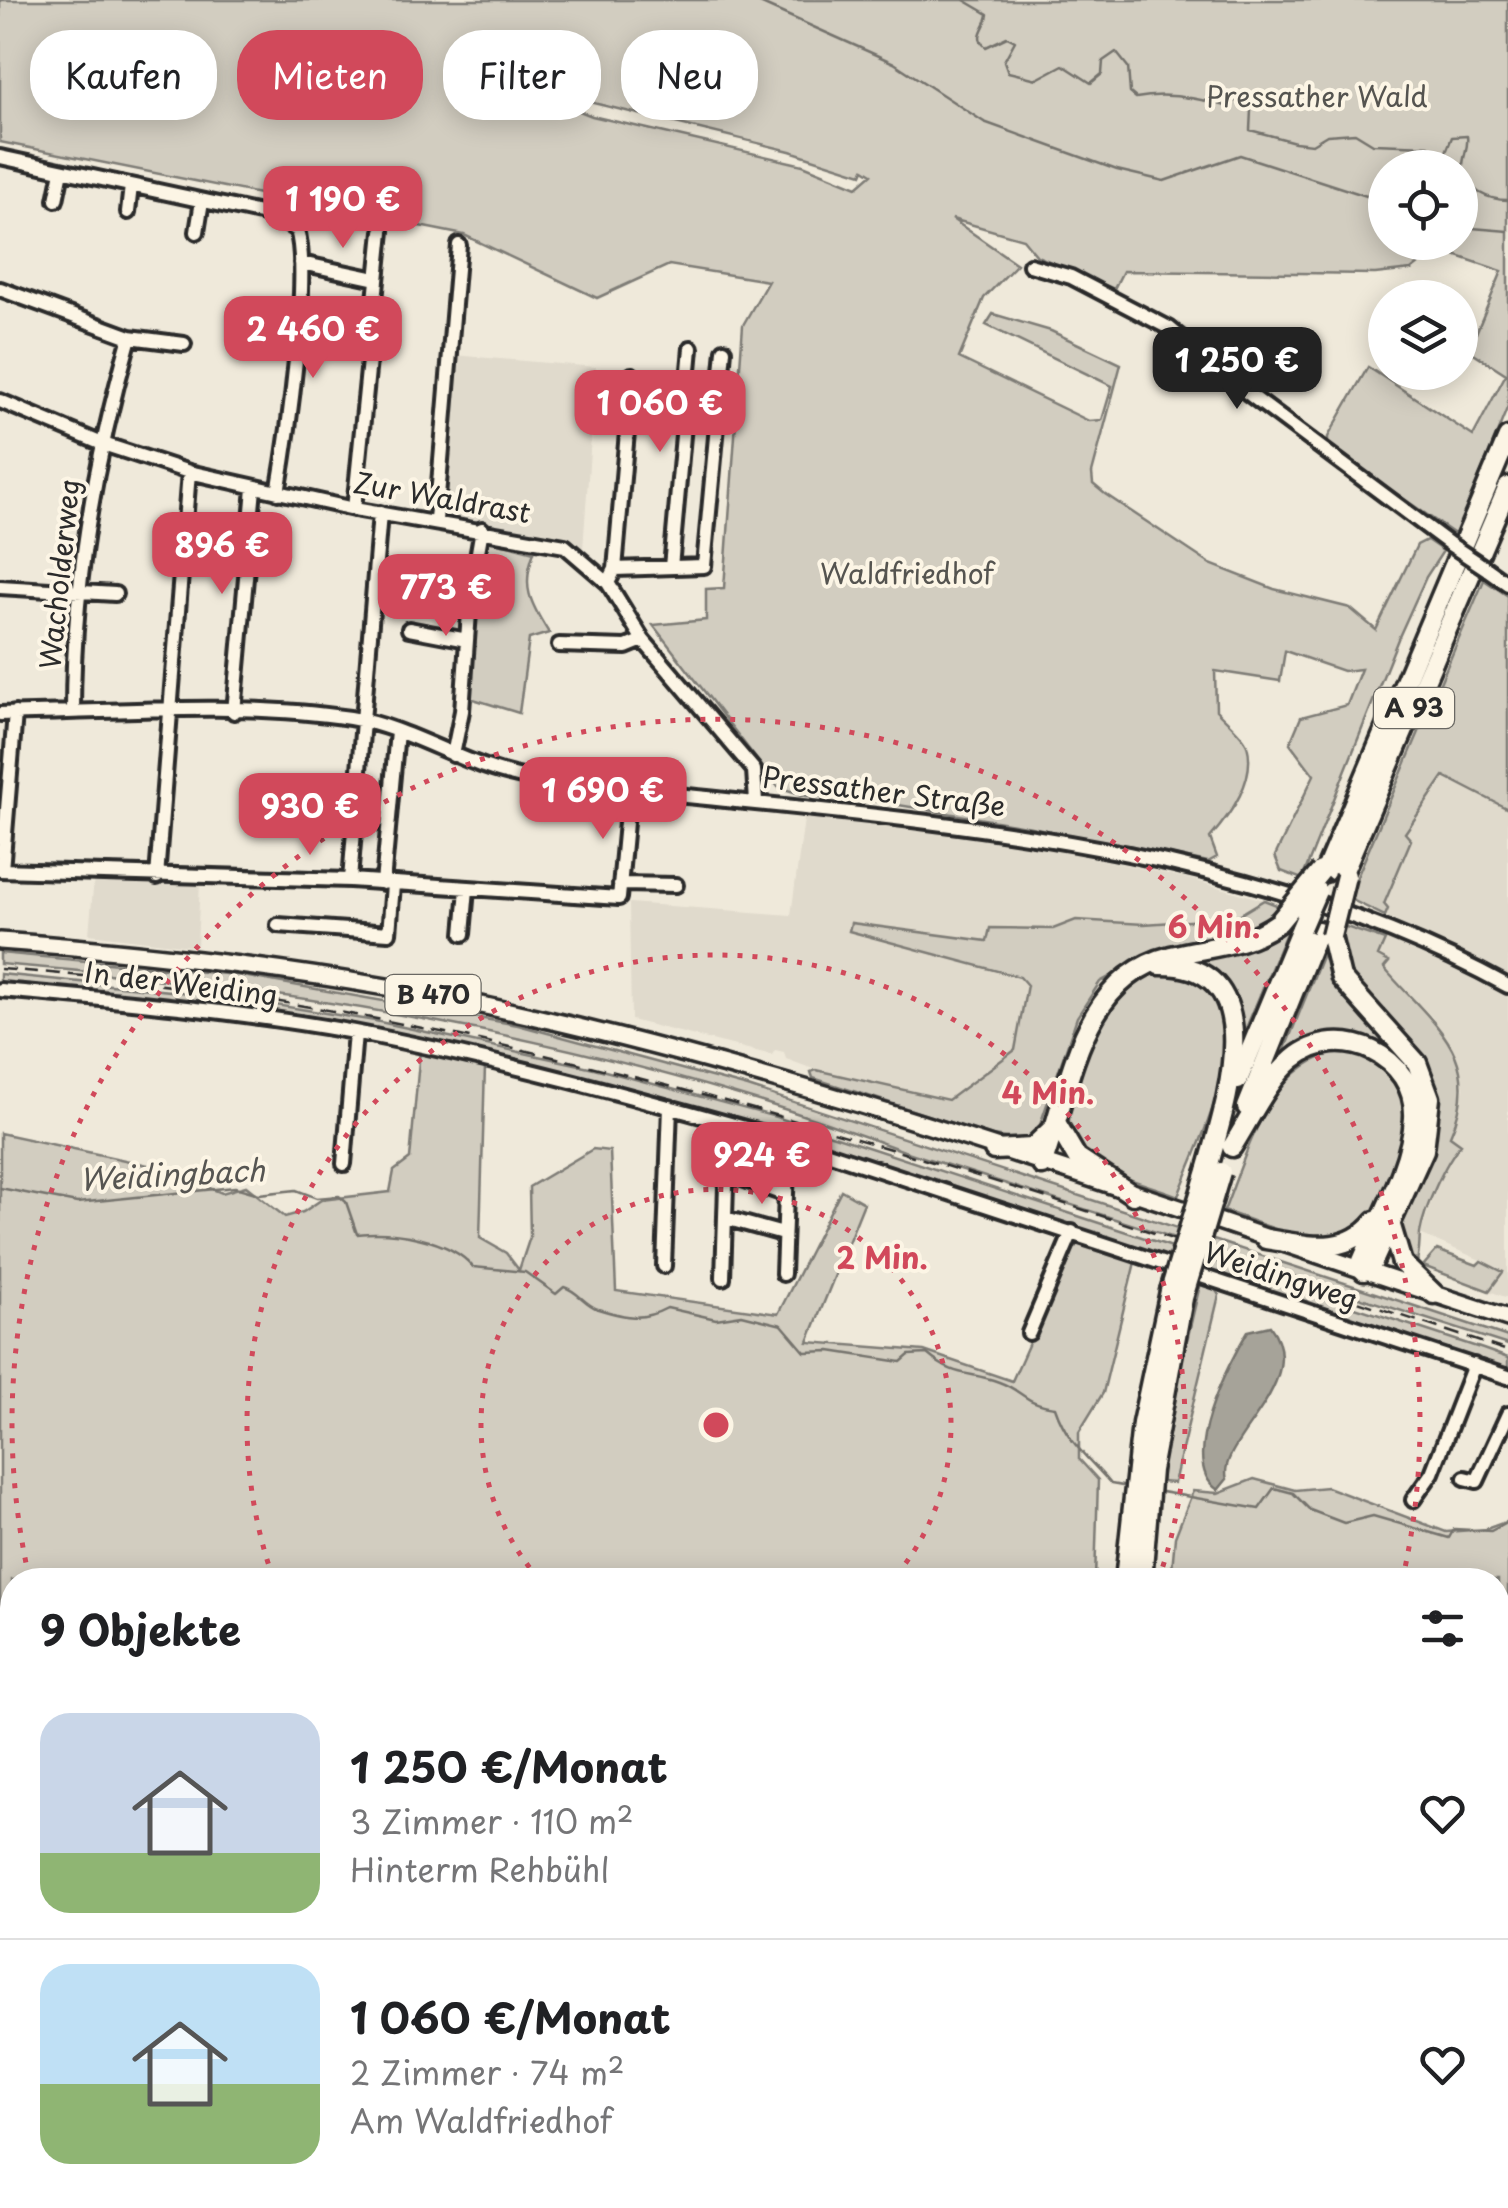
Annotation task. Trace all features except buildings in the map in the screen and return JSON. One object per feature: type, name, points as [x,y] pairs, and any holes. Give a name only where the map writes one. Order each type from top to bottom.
[{"type":"highway","name":"A 93","points":[[1128,1568],[1177,1294],[1214,1172],[1232,1147],[1317,932],[1333,870],[1508,437]]},
{"type":"highway","name":"A 93","points":[[1333,870],[1354,848],[1508,488]]},
{"type":"highway","points":[[1042,1165],[1100,1001],[1125,976],[1143,966],[1171,956],[1233,946],[1279,922],[1333,870]]},
{"type":"highway","points":[[1266,1239],[1342,1245],[1366,1232],[1387,1220],[1424,1150],[1430,1098],[1417,1063],[1341,978],[1317,932],[1333,870]]},
{"type":"highway","name":"A 93","points":[[1214,1172],[1212,1151],[1317,932]]},
{"type":"highway","points":[[1143,966],[1188,968],[1210,981],[1225,997],[1234,1019],[1236,1042],[1212,1151]]},
{"type":"highway","points":[[1232,1147],[1279,1073],[1295,1057],[1333,1044],[1374,1049],[1405,1078],[1414,1114],[1412,1138],[1373,1264],[1364,1271]]},
{"type":"highway","points":[[994,1150],[1032,1148],[1057,1124]]},
{"type":"highway","points":[[1057,1124],[1077,1158],[1133,1196]]},
{"type":"highway","points":[[1387,1220],[1402,1264],[1434,1294]]},
{"type":"highway","name":"A 93","points":[[1138,1522],[1141,1568]]},
{"type":"main road","name":"B 470","points":[[0,941],[255,966],[454,1000],[688,1056],[1042,1165],[1364,1271]]},
{"type":"main road","points":[[1364,1271],[1508,1318]]},
{"type":"street","points":[[0,157],[288,220],[299,237],[301,264],[286,446],[278,493]]},
{"type":"street","points":[[56,200],[62,171]]},
{"type":"street","points":[[128,212],[131,186]]},
{"type":"street","points":[[198,232],[202,200]]},
{"type":"street","points":[[354,508],[382,231]]},
{"type":"street","points":[[436,520],[459,245]]},
{"type":"street","points":[[301,264],[376,279]]},
{"type":"street","points":[[1030,265],[1071,277],[1169,328],[1248,394],[1508,584]]},
{"type":"street","points":[[0,288],[130,336],[184,344]]},
{"type":"street","name":"Wacholderweg","points":[[73,711],[100,444],[130,336]]},
{"type":"street","points":[[672,567],[690,348]]},
{"type":"street","points":[[615,569],[704,566],[724,350]]},
{"type":"street","points":[[608,583],[615,569],[632,375]]},
{"type":"street","name":"Zur Waldrast","points":[[0,401],[100,444],[190,472],[380,514],[436,520],[565,546],[608,583],[643,640],[754,770],[756,802]]},
{"type":"street","points":[[685,411],[719,412]]},
{"type":"street","points":[[157,877],[190,472]]},
{"type":"street","points":[[234,712],[254,488]]},
{"type":"street","points":[[350,880],[380,514]]},
{"type":"street","points":[[453,756],[462,711],[482,529]]},
{"type":"street","points":[[0,587],[115,594]]},
{"type":"street","points":[[409,629],[467,640]]},
{"type":"street","points":[[559,645],[626,647],[643,640]]},
{"type":"street","name":"Pressather Straße","points":[[7,714],[234,712],[364,721],[519,777],[1001,830],[1185,869],[1353,919],[1448,955],[1508,986]]},
{"type":"street","points":[[7,714],[1,870],[350,880],[467,889],[619,891],[676,884]]},
{"type":"street","points":[[278,925],[389,933],[397,732]]},
{"type":"street","points":[[619,891],[629,790]]},
{"type":"street","points":[[463,934],[467,889]]},
{"type":"street","name":"In der Weiding","points":[[0,990],[199,1008],[355,1033],[557,1079]]},
{"type":"street","points":[[344,1164],[355,1033]]},
{"type":"street","name":"Weidingweg","points":[[557,1079],[788,1140],[1508,1377]]},
{"type":"street","points":[[664,1266],[670,1107]]},
{"type":"street","points":[[723,1278],[728,1124]]},
{"type":"street","points":[[784,1274],[782,1234],[788,1140]]},
{"type":"street","points":[[726,1173],[784,1194]]},
{"type":"street","points":[[725,1218],[782,1234]]},
{"type":"street","points":[[1029,1334],[1072,1232]]},
{"type":"street","points":[[1412,1500],[1432,1473],[1474,1365]]},
{"type":"street","points":[[1465,1478],[1477,1481],[1508,1414]]},
{"type":"shaded area","points":[[453,355],[596,367],[583,549],[571,541],[444,515]]},
{"type":"shaded area","points":[[1444,775],[1508,809],[1508,976],[1385,916],[1388,909],[1383,905],[1411,840],[1405,833]]},
{"type":"shaded area","points":[[805,812],[986,834],[1186,878],[1264,900],[1234,917],[1144,924],[1076,920],[1053,929],[990,928],[987,941],[851,923],[1020,977],[1027,984],[1015,1051],[948,1100],[816,1070],[786,1059],[784,1052],[775,1050],[772,1055],[631,1020],[629,903],[791,915]]},
{"type":"shaded area","points":[[94,878],[200,882],[197,947],[89,934]]},
{"type":"shaded area","points":[[1386,938],[1471,973],[1508,993],[1508,1298],[1489,1291],[1499,1268],[1420,1234],[1445,1162],[1460,1145],[1449,1135],[1464,1088],[1454,1055],[1432,1017],[1384,968],[1389,963],[1378,957]]},
{"type":"shaded area","points":[[1270,1326],[1280,1347],[1280,1368],[1272,1390],[1235,1448],[1227,1464],[1227,1479],[1218,1490],[1206,1477],[1202,1458],[1210,1412],[1248,1331]]},
{"type":"green space","points":[[0,0],[1508,0],[1508,406],[1456,535],[1328,446],[1328,437],[1368,367],[1368,390],[1403,390],[1473,436],[1506,374],[1478,356],[1478,328],[1502,271],[1469,260],[1478,260],[1478,150],[1368,150],[1368,260],[1424,260],[1411,270],[1375,274],[1123,271],[1114,289],[1037,256],[1023,239],[952,219],[1017,264],[984,298],[959,358],[1089,421],[1102,420],[1112,386],[986,325],[993,314],[1051,331],[1121,364],[1092,473],[1093,484],[1105,494],[1210,564],[1274,589],[1350,608],[1376,630],[1417,545],[1427,540],[1443,551],[1426,577],[1398,639],[1302,879],[1281,871],[1275,856],[1314,775],[1290,743],[1301,717],[1347,705],[1361,669],[1343,671],[1285,651],[1280,681],[1215,671],[1216,710],[1245,741],[1249,758],[1240,796],[1210,838],[1217,857],[1208,862],[1026,826],[862,799],[806,796],[778,787],[653,625],[706,620],[706,589],[724,588],[743,325],[768,281],[669,265],[597,298],[464,235],[0,142]]},
{"type":"green space","points":[[489,540],[534,552],[528,585],[549,633],[529,639],[519,713],[470,698],[474,610]]},
{"type":"green space","points":[[1484,580],[1508,596],[1508,809],[1444,776],[1405,833],[1411,840],[1384,904],[1388,909],[1385,916],[1348,898]]},
{"type":"green space","points":[[1264,900],[1284,908],[1258,929],[1154,953],[1100,982],[1077,1017],[1040,1125],[1027,1141],[992,1136],[813,1078],[811,1072],[816,1070],[948,1100],[1015,1050],[1027,985],[1020,977],[849,931],[851,923],[987,941],[990,928],[1053,929],[1076,920],[1144,924],[1234,918]]},
{"type":"green space","points":[[1292,923],[1241,1040],[1236,1012],[1226,992],[1184,961],[1261,945]]},
{"type":"green space","points":[[1343,926],[1385,940],[1378,956],[1389,962],[1384,968],[1435,1024],[1458,1062],[1462,1083],[1450,1136],[1461,1144],[1442,1174],[1426,1212],[1416,1265],[1402,1245],[1400,1231],[1436,1131],[1436,1093],[1423,1057],[1412,1041],[1368,997],[1346,966],[1341,947]]},
{"type":"green space","points":[[1325,949],[1345,988],[1408,1059],[1418,1078],[1422,1104],[1414,1151],[1394,1055],[1363,1040],[1349,1039],[1323,1045],[1278,1066]]},
{"type":"green space","points":[[0,953],[237,975],[518,1025],[748,1087],[1508,1337],[1508,1345],[685,1080],[458,1026],[228,988],[0,964]]},
{"type":"green space","points":[[1154,971],[1194,978],[1217,998],[1226,1025],[1225,1059],[1216,1096],[1178,1196],[1104,1169],[1079,1151],[1069,1127],[1080,1069],[1104,1012],[1125,988]]},
{"type":"green space","points":[[0,974],[220,996],[375,1021],[594,1068],[776,1117],[1483,1349],[1508,1358],[1508,1369],[680,1102],[418,1039],[104,993],[0,984]]},
{"type":"green space","points":[[420,1050],[485,1066],[480,1238],[506,1253],[519,1270],[530,1237],[529,1187],[593,1149],[610,1151],[616,1291],[778,1314],[841,1190],[864,1203],[808,1342],[924,1351],[1012,1381],[1075,1240],[1135,1262],[1103,1393],[1079,1432],[1079,1459],[1098,1480],[1095,1568],[0,1568],[0,1133],[157,1167],[222,1193],[246,1186],[285,1217],[303,1212],[321,1200],[390,1192],[394,1171],[410,1159]]},
{"type":"green space","points":[[1343,1051],[1374,1062],[1394,1077],[1404,1097],[1406,1119],[1401,1144],[1370,1219],[1355,1231],[1319,1238],[1300,1236],[1224,1211],[1253,1137],[1279,1091],[1297,1072],[1318,1059]]},
{"type":"green space","points":[[1437,1250],[1477,1265],[1481,1261],[1503,1272],[1489,1291],[1423,1266]]},
{"type":"green space","points":[[1200,1285],[1212,1285],[1219,1295],[1174,1483],[1161,1482],[1168,1421]]},
{"type":"green space","points":[[1254,1479],[1295,1490],[1327,1487],[1446,1532],[1486,1529],[1508,1521],[1508,1568],[1172,1568],[1175,1537],[1193,1491],[1218,1493]]},
{"type":"waterway","points":[[753,0],[894,63],[984,122],[1117,170],[1164,181],[1240,155],[1368,196]]},
{"type":"waterway","points":[[964,0],[988,14],[980,35],[986,47],[1007,37],[1015,41],[1004,61],[1008,72],[1037,79],[1063,65],[1091,83],[1102,74],[1103,61],[1116,52],[1128,67],[1130,93],[1136,98],[1181,97],[1226,106],[1244,97],[1251,110],[1250,130],[1295,142],[1312,144],[1327,135],[1355,133],[1373,144],[1429,146],[1436,160],[1442,162],[1452,137],[1467,136],[1465,177],[1486,196],[1508,200]]},
{"type":"waterway","points":[[1478,228],[1508,231]]},
{"type":"waterway","name":"Weidingbach","points":[[0,1188],[77,1203],[235,1187],[259,1194],[296,1190],[317,1198],[339,1196],[346,1202],[357,1234],[420,1238],[450,1249],[473,1267],[525,1272],[556,1294],[564,1287],[593,1307],[608,1312],[641,1317],[667,1308],[716,1319],[742,1315],[782,1325],[805,1352],[830,1351],[901,1362],[909,1355],[927,1354],[954,1371],[999,1382],[1036,1403],[1055,1407],[1066,1431],[1087,1458],[1111,1484],[1128,1487]]},
{"type":"waterway","name":"Weidingbach","points":[[1156,1491],[1259,1509],[1274,1488],[1293,1493],[1310,1510],[1344,1523],[1373,1516],[1449,1538],[1454,1529],[1491,1531],[1508,1522]]},
{"type":"railway","points":[[0,969],[196,989],[388,1021],[578,1063],[765,1112],[951,1168],[1508,1351]]},
{"type":"park label","name":"Pressather Wald","points":[[1317,97]]},
{"type":"park label","name":"Waldfriedhof","points":[[907,574]]}]
